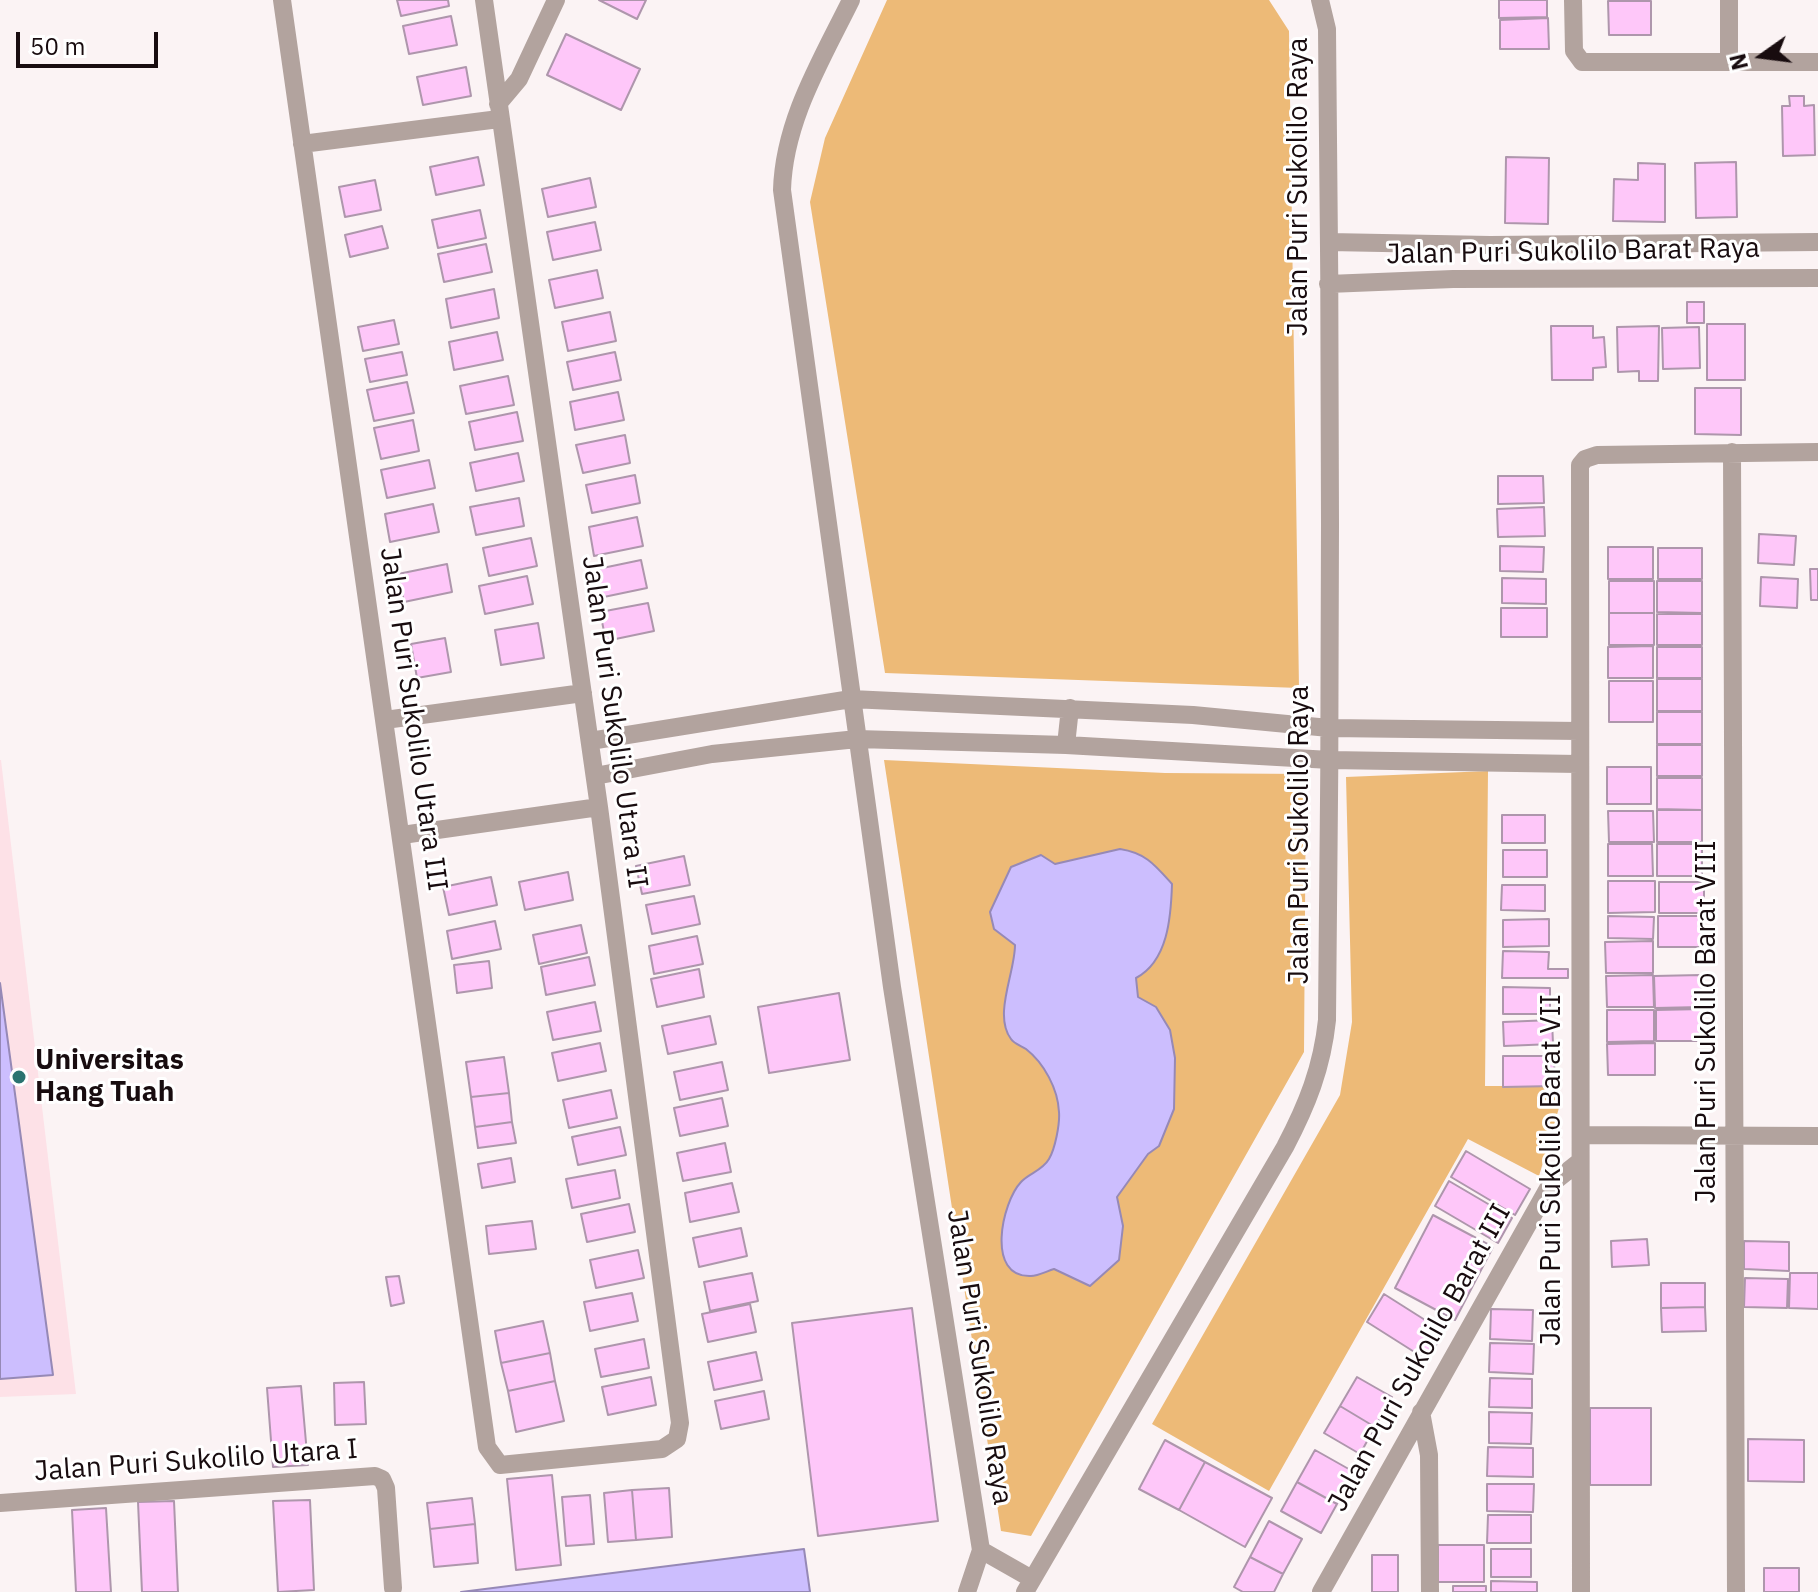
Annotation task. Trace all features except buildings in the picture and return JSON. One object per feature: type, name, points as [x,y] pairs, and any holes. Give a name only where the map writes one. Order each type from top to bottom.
[{"type":"street","name":"Jalan Puri Sukolilo Utara III","points":[[282,0],[487,1447]]},
{"type":"street","name":"Jalan Puri Sukolilo Utara II","points":[[484,0],[595,776],[680,1423],[677,1439],[667,1447],[500,1465],[487,1447]]},
{"type":"street","points":[[302,144],[499,112],[519,79],[556,0]]},
{"type":"street","name":"Jalan Puri Sukolilo Raya","points":[[851,0],[795,116],[785,150],[782,190],[895,1003],[981,1550],[967,1592]]},
{"type":"street","name":"Jalan Puri Sukolilo Raya","points":[[1028,1586],[1285,1147],[1315,1082],[1327,1020],[1329,242],[1327,29],[1320,0]]},
{"type":"street","points":[[1573,0],[1574,51],[1579,61],[1818,62]]},
{"type":"street","points":[[1729,0],[1729,61]]},
{"type":"street","name":"Jalan Puri Sukolilo Barat Raya","points":[[1329,242],[1453,245],[1818,242]]},
{"type":"street","points":[[1453,245],[1453,279]]},
{"type":"street","name":"Jalan Puri Sukolilo Barat Raya","points":[[1328,284],[1453,279],[1818,278]]},
{"type":"street","points":[[1732,452],[1818,452]]},
{"type":"street","name":"Jalan Puri Sukolilo Barat VII","points":[[1581,1592],[1579,747],[1582,461],[1597,455],[1732,452]]},
{"type":"street","name":"Jalan Puri Sukolilo Barat VIII","points":[[1732,452],[1736,1592]]},
{"type":"street","points":[[385,720],[583,693]]},
{"type":"street","points":[[590,741],[851,699],[1070,708],[1329,728],[1441,728],[1579,747]]},
{"type":"street","points":[[1066,745],[1070,708]]},
{"type":"street","points":[[733,717],[738,752]]},
{"type":"street","points":[[1439,761],[1441,728]]},
{"type":"street","points":[[595,776],[738,752],[857,739],[1066,745],[1330,760],[1439,761],[1579,747]]},
{"type":"street","points":[[402,835],[599,807]]},
{"type":"street","points":[[1582,1135],[1818,1136]]},
{"type":"street","name":"Jalan Puri Sukolilo Barat III","points":[[1321,1592],[1550,1185],[1579,1162]]},
{"type":"street","points":[[1421,1412],[1429,1455],[1430,1592]]},
{"type":"street","name":"Jalan Puri Sukolilo Utara I","points":[[0,1503],[375,1476],[382,1479],[386,1488],[393,1591]]},
{"type":"street","points":[[981,1550],[1028,1586]]},
{"type":"shaded area","points":[[887,0],[1269,0],[1289,31],[1299,688],[885,673],[810,202],[825,138]]},
{"type":"shaded area","name":"Universitas Hang Tuah","points":[[1,760],[76,1394],[0,1397]]},
{"type":"shaded area","points":[[884,760],[1165,773],[1306,774],[1304,1052],[1031,1536],[1001,1531]]},
{"type":"shaded area","points":[[1488,771],[1485,1086],[1555,1086],[1561,1101],[1539,1176],[1468,1139],[1269,1491],[1152,1424],[1340,1095],[1352,1022],[1346,777]]},
{"type":"shaded area","points":[[1120,849],[1143,857],[1172,884],[1166,937],[1155,961],[1136,978],[1138,997],[1156,1007],[1170,1030],[1175,1058],[1174,1109],[1159,1146],[1148,1154],[1117,1197],[1123,1226],[1119,1260],[1090,1286],[1054,1269],[1034,1276],[1017,1273],[1007,1265],[1003,1252],[1002,1237],[1008,1205],[1021,1182],[1049,1159],[1057,1136],[1059,1112],[1056,1094],[1044,1069],[1033,1055],[1012,1041],[1006,1029],[1004,1006],[1015,945],[994,929],[990,912],[1011,867],[1041,855],[1055,864]]},
{"type":"shaded area","points":[[0,983],[53,1375],[0,1379]]},
{"type":"shaded area","points":[[804,1549],[810,1592],[461,1592]]},
{"type":"place","name":"Universitas Hang Tuah","points":[[19,1077]]}]
